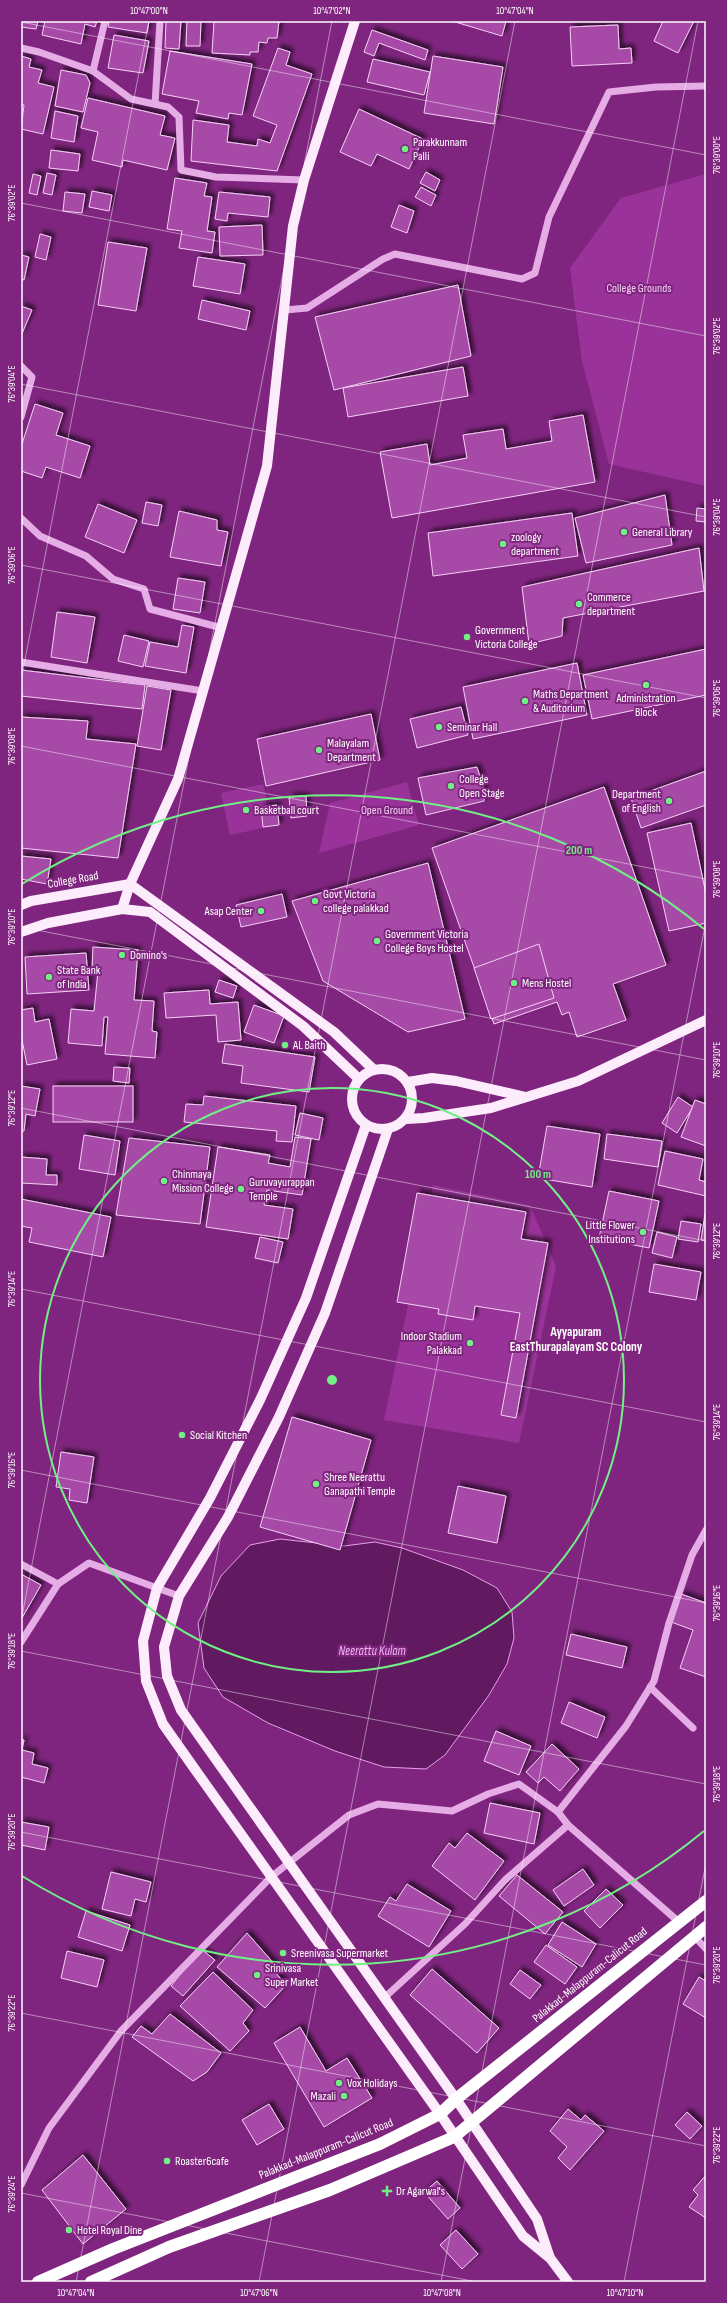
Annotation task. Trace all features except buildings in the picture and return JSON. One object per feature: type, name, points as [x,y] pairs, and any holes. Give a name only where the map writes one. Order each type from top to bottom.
[{"type":"highway","name":"Palakkad-Malappuram-Calicut Road","points":[[38,2282],[183,2220],[351,2157],[440,2114],[456,2099],[678,1922],[706,1902]]},
{"type":"highway","points":[[92,2282],[169,2247],[330,2190],[454,2137],[694,1936],[706,1928]]},
{"type":"main road","points":[[122,909],[130,884],[178,779],[267,466],[286,310],[293,226],[304,180],[354,21]]},
{"type":"main road","points":[[130,884],[334,1032],[373,1070]]},
{"type":"main road","name":"College Road","points":[[21,905],[31,901],[130,884]]},
{"type":"main road","points":[[21,932],[48,922],[122,909],[150,912],[303,1026],[359,1079]]},
{"type":"main road","points":[[406,1119],[424,1118],[491,1108],[578,1081],[706,1020]]},
{"type":"main road","points":[[386,1068],[398,1073],[408,1082],[413,1094],[412,1107],[406,1119],[398,1126],[388,1129],[378,1129],[366,1125],[356,1115],[352,1103],[353,1090],[359,1079],[373,1070],[386,1068]]},
{"type":"main road","points":[[408,1082],[432,1078],[456,1081],[526,1097]]},
{"type":"main road","points":[[366,1125],[306,1298],[260,1400],[210,1498],[157,1588],[143,1641],[146,1681],[163,1724],[440,2114],[454,2137],[523,2236],[550,2258],[568,2282]]},
{"type":"main road","points":[[388,1129],[325,1314],[279,1417],[228,1517],[179,1596],[164,1647],[167,1676],[181,1710],[456,2099],[537,2219],[550,2258]]},
{"type":"street","points":[[93,71],[105,21]]},
{"type":"street","points":[[154,104],[160,21]]},
{"type":"street","points":[[21,48],[40,52],[93,71],[131,99],[168,107],[179,116],[181,170],[216,177],[304,180]]},
{"type":"street","points":[[286,310],[307,308],[383,259],[396,254],[522,279],[535,273],[549,217],[609,92],[656,87],[706,86]]},
{"type":"street","points":[[21,366],[32,377],[21,417]]},
{"type":"street","points":[[21,518],[40,536],[86,556],[113,579],[144,589],[150,608],[222,628]]},
{"type":"street","points":[[21,662],[203,691]]},
{"type":"street","points":[[558,1812],[626,1726],[654,1681],[669,1622],[692,1554],[706,1530]]},
{"type":"street","points":[[21,1642],[58,1584],[89,1563],[179,1596]]},
{"type":"street","points":[[21,1564],[58,1584]]},
{"type":"street","points":[[650,1687],[692,1728]]},
{"type":"street","points":[[21,2185],[49,2128],[121,2031],[271,1877],[349,1815],[378,1804],[452,1811],[488,1794],[519,1784],[558,1812],[568,1825],[678,1922]]},
{"type":"street","points":[[384,1998],[465,1924],[505,1880],[568,1825]]},
{"type":"street","points":[[694,1936],[706,1949]]},
{"type":"green space","name":"College Grounds","points":[[706,174],[706,486],[609,464],[582,361],[570,268],[621,198]]},
{"type":"green space","name":"Open Ground","points":[[407,782],[419,825],[319,853],[330,803]]},
{"type":"green space","name":"Basketball court","points":[[263,784],[272,826],[230,835],[221,793]]},
{"type":"green space","name":"Indoor Stadium Palakkad","points":[[433,1185],[530,1205],[556,1267],[519,1443],[384,1420]]},
{"type":"water","name":"Neerattu Kulam","points":[[280,1539],[344,1546],[375,1542],[402,1548],[463,1570],[497,1588],[512,1612],[514,1638],[507,1664],[489,1695],[445,1755],[426,1769],[384,1767],[335,1751],[268,1723],[223,1697],[204,1668],[198,1623],[221,1576],[250,1545]]},
{"type":"place","name":"Parakkunnam Palli","points":[[405,149]]},
{"type":"place","name":"General Library","points":[[624,532]]},
{"type":"place","name":"zoology department","points":[[503,544]]},
{"type":"place","name":"Commerce department","points":[[579,604]]},
{"type":"place","name":"Government Victoria College","points":[[467,637]]},
{"type":"place","name":"Administration Block","points":[[646,685]]},
{"type":"place","name":"Maths Department & Auditorium","points":[[525,701]]},
{"type":"place","name":"Seminar Hall","points":[[439,727]]},
{"type":"place","name":"Malayalam Department","points":[[319,750]]},
{"type":"place","name":"College Open Stage","points":[[451,786]]},
{"type":"place","name":"Department of English","points":[[669,801]]},
{"type":"place","name":"Basketball court","points":[[246,810]]},
{"type":"place","name":"Govt Victoria college palakkad","points":[[315,901]]},
{"type":"place","name":"Asap Center","points":[[261,911]]},
{"type":"place","name":"Government Victoria College Boys Hostel","points":[[377,941]]},
{"type":"place","name":"Domino's","points":[[122,955]]},
{"type":"place","name":"State Bank of India","points":[[49,977]]},
{"type":"place","name":"Mens Hostel","points":[[514,983]]},
{"type":"place","name":"AL Baith","points":[[285,1045]]},
{"type":"place","name":"Chinmaya Mission College","points":[[164,1181]]},
{"type":"place","name":"Guruvayurappan Temple","points":[[241,1189]]},
{"type":"place","name":"Little Flower Institutions","points":[[643,1232]]},
{"type":"place","name":"Indoor Stadium Palakkad","points":[[470,1343]]},
{"type":"place","name":"Social Kitchen","points":[[182,1435]]},
{"type":"place","name":"Shree Neerattu Ganapathi Temple","points":[[316,1484]]},
{"type":"place","name":"Sreenivasa Supermarket","points":[[283,1953]]},
{"type":"place","name":"Srinivasa Super Market","points":[[257,1975]]},
{"type":"place","name":"Vox Holidays","points":[[339,2083]]},
{"type":"place","name":"Mazali","points":[[344,2096]]},
{"type":"place","name":"Roaster6cafe","points":[[167,2161]]},
{"type":"place","name":"Dr Agarwal's","points":[[387,2191]]},
{"type":"place","name":"Hotel Royal Dine","points":[[69,2230]]},
{"type":"district","name":"Ayyapuram EastThurapalayam SC Colony","points":[[576,1340]]}]
